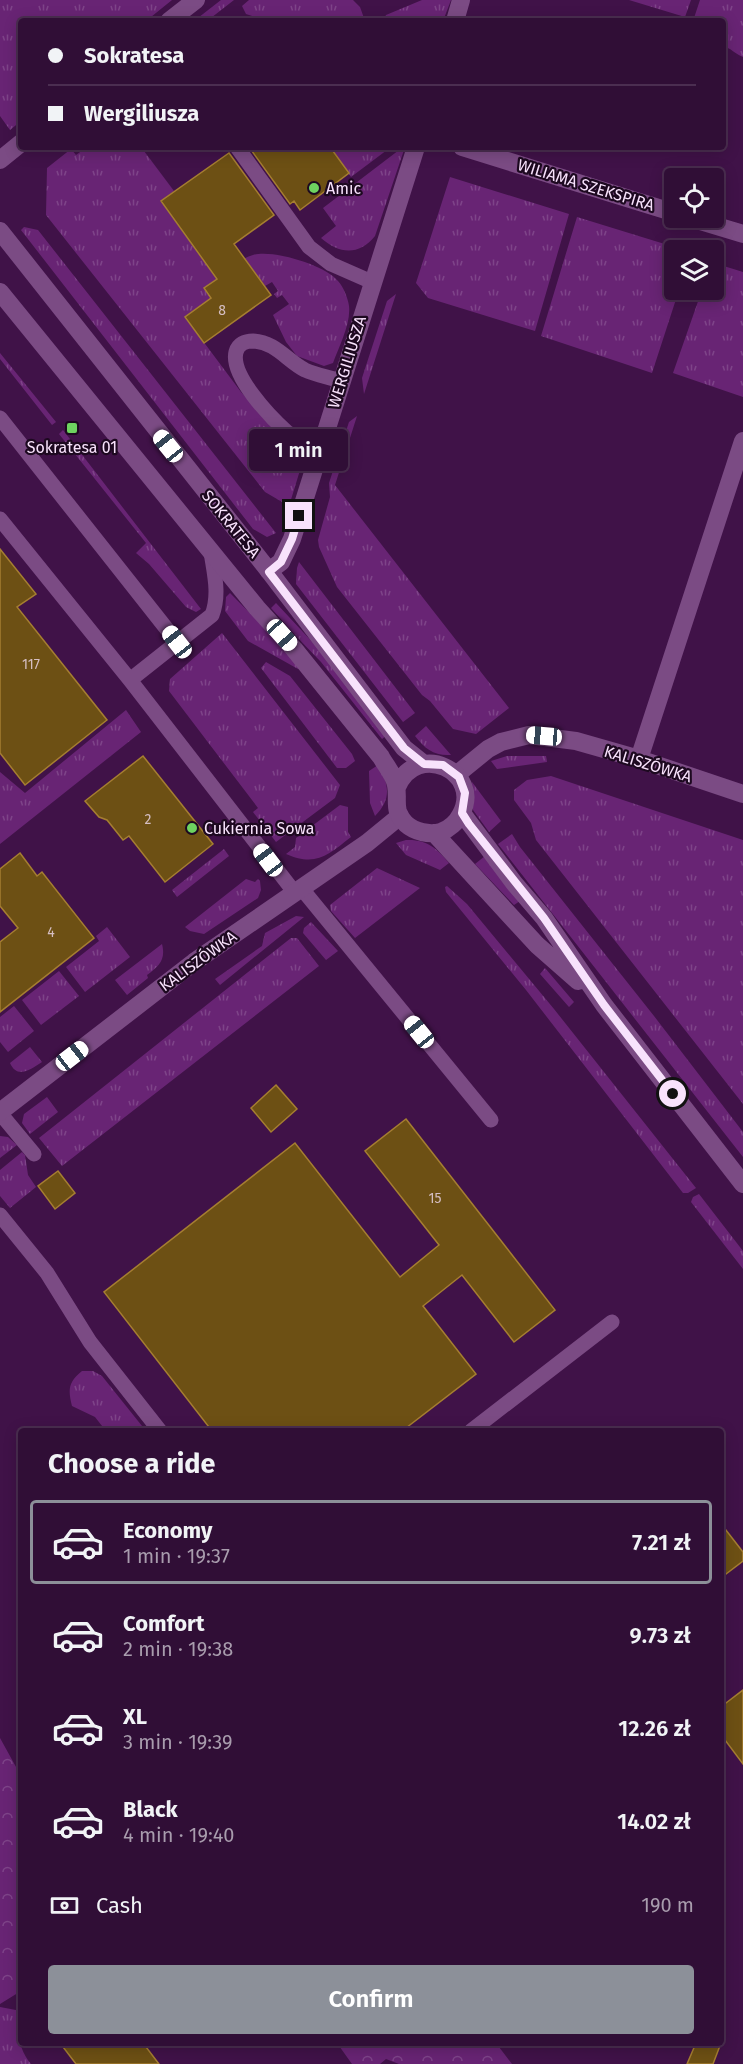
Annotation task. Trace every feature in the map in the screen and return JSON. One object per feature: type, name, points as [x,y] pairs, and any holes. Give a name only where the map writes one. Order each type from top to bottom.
[{"type":"street","points":[[173,18],[196,0]]},
{"type":"street","points":[[455,18],[461,0]]},
{"type":"street","points":[[0,160],[18,145]]},
{"type":"street","name":"WERGILIUSZA","points":[[269,572],[281,562],[292,539],[415,150]]},
{"type":"street","name":"WILIAMA SZEKSPIRA","points":[[472,150],[664,210]]},
{"type":"street","points":[[723,228],[743,234]]},
{"type":"street","name":"SOKRATESA","points":[[0,231],[269,572],[404,748],[424,764],[443,765],[456,775]]},
{"type":"street","name":"SOKRATESA","points":[[0,292],[6,305],[374,748],[393,775],[397,787],[395,801],[400,816]]},
{"type":"street","points":[[639,759],[743,441]]},
{"type":"street","name":"KALISZÓWKA","points":[[456,775],[488,749],[501,742],[529,735],[576,741],[639,759],[743,794]]},
{"type":"street","points":[[397,787],[402,777],[410,769],[424,764]]},
{"type":"street","points":[[400,816],[405,823],[416,830],[434,833],[451,826],[462,813],[465,793],[456,775]]},
{"type":"street","points":[[462,813],[514,883],[544,918],[604,1005],[743,1184]]},
{"type":"street","name":"KALISZÓWKA","points":[[0,1112],[194,962],[367,843],[400,816]]},
{"type":"street","points":[[434,833],[537,945],[604,1005]]},
{"type":"lane","points":[[239,150],[309,247],[331,264],[372,282]]},
{"type":"lane","points":[[321,448],[303,442],[288,433],[266,409],[242,379],[236,367],[234,358],[237,348],[244,342],[255,341],[270,345],[306,370],[341,381]]},
{"type":"lane","points":[[0,418],[177,642]]},
{"type":"lane","points":[[0,519],[298,891],[491,1120]]},
{"type":"lane","points":[[130,680],[212,615],[217,594],[211,552]]},
{"type":"lane","points":[[0,1112],[34,1154]]},
{"type":"lane","points":[[0,1215],[47,1273],[90,1342],[158,1428]]},
{"type":"lane","points":[[475,1428],[612,1322]]},
{"type":"green space","points":[[0,0],[172,0],[150,18],[18,18],[18,123],[10,130],[0,116]]},
{"type":"green space","points":[[221,0],[234,0],[211,18],[198,18]]},
{"type":"green space","points":[[249,0],[353,0],[360,7],[364,18],[258,18],[246,14],[242,6]]},
{"type":"green space","points":[[422,0],[451,0],[444,18],[384,18],[386,15]]},
{"type":"green space","points":[[629,0],[691,0],[685,17]]},
{"type":"green space","points":[[700,0],[743,0],[743,57],[726,47],[726,18],[694,18]]},
{"type":"green space","points":[[70,150],[76,155],[83,150],[143,150],[174,191],[161,201],[206,264],[222,275],[204,288],[211,298],[185,317],[241,392],[274,429],[305,454],[289,506],[265,492],[46,215],[47,168]]},
{"type":"green space","points":[[332,150],[387,150],[351,177]]},
{"type":"green space","points":[[399,150],[404,150],[375,236],[369,242],[356,250],[349,251],[335,247],[321,238],[336,226],[323,208]]},
{"type":"green space","points":[[450,177],[569,214],[535,331],[428,298],[416,283]]},
{"type":"green space","points":[[577,217],[664,244],[664,300],[676,300],[652,373],[541,336]]},
{"type":"green space","points":[[24,227],[38,230],[276,533],[267,537],[253,529],[21,230]]},
{"type":"green space","points":[[272,254],[310,264],[331,275],[340,283],[345,292],[349,313],[333,363],[324,366],[297,356],[286,342],[273,315],[289,304],[282,295],[277,298],[274,294],[278,291],[272,282],[265,286],[253,270],[239,280],[222,275],[244,258]]},
{"type":"green space","points":[[724,266],[743,272],[743,397],[673,373],[699,300],[724,300]]},
{"type":"green space","points":[[396,294],[364,394],[362,378],[387,301]]},
{"type":"green space","points":[[0,353],[56,422],[52,425],[0,359]]},
{"type":"green space","points":[[357,416],[335,485],[509,708],[476,734],[453,729],[430,701],[422,695],[337,587],[319,547],[318,540],[330,497],[329,483],[349,422]]},
{"type":"green space","points":[[63,430],[201,609],[196,612],[186,607],[149,564],[136,553],[146,543],[59,434]]},
{"type":"green space","points":[[299,562],[415,713],[403,722],[296,584]]},
{"type":"green space","points":[[230,593],[301,665],[298,669],[248,641],[225,611],[226,597]]},
{"type":"green space","points":[[276,603],[329,660],[388,734],[382,739],[321,662],[271,608]]},
{"type":"green space","points":[[222,633],[340,785],[335,798],[276,842],[253,812],[258,808],[169,691],[170,679]]},
{"type":"green space","points":[[266,662],[290,676],[352,754],[355,761],[346,768],[337,768],[261,668]]},
{"type":"green space","points":[[126,710],[141,732],[0,844],[0,772],[25,793]]},
{"type":"green space","points":[[426,726],[451,755],[435,753],[419,741],[415,736]]},
{"type":"green space","points":[[507,756],[546,756],[547,762],[497,769],[491,761]]},
{"type":"green space","points":[[378,765],[385,779],[387,791],[384,804],[375,816],[370,803],[369,771]]},
{"type":"green space","points":[[551,776],[743,840],[743,1104],[536,840],[531,823],[514,800],[514,790],[527,780]]},
{"type":"green space","points":[[472,782],[501,821],[489,832],[473,810]]},
{"type":"green space","points":[[340,805],[348,807],[348,832],[351,837],[328,854],[314,859],[296,858],[286,854],[295,847],[296,838]]},
{"type":"green space","points":[[512,834],[743,1132],[743,1157],[498,844]]},
{"type":"green space","points":[[406,840],[425,843],[440,853],[449,863],[440,870],[406,855],[396,843]]},
{"type":"green space","points":[[224,849],[229,856],[177,897],[172,890]]},
{"type":"green space","points":[[485,856],[520,901],[514,905],[475,864]]},
{"type":"green space","points":[[377,868],[420,888],[355,938],[331,911],[330,905]]},
{"type":"green space","points":[[246,879],[260,881],[261,890],[258,898],[204,934],[190,931],[185,927]]},
{"type":"green space","points":[[447,886],[467,904],[554,1009],[696,1188],[683,1193],[526,990],[446,892],[445,887]]},
{"type":"green space","points":[[296,916],[304,917],[220,985],[215,979],[262,946],[265,933]]},
{"type":"green space","points":[[311,922],[338,951],[326,960],[303,933],[304,928]]},
{"type":"green space","points":[[107,927],[130,957],[85,992],[66,967],[99,941],[96,936]]},
{"type":"green space","points":[[291,938],[297,938],[319,966],[62,1166],[39,1138]]},
{"type":"green space","points":[[162,944],[163,954],[160,962],[147,975],[148,978],[127,995],[115,980]]},
{"type":"green space","points":[[545,968],[574,1002],[569,1007],[540,974]]},
{"type":"green space","points":[[59,971],[79,996],[41,1025],[22,1000]]},
{"type":"green space","points":[[14,1006],[34,1031],[8,1052],[0,1042],[0,1017]]},
{"type":"green space","points":[[30,1047],[42,1062],[24,1072],[16,1071],[10,1063]]},
{"type":"green space","points":[[47,1097],[58,1112],[30,1134],[22,1123],[24,1114]]},
{"type":"green space","points":[[0,1136],[8,1137],[17,1145],[0,1158]]},
{"type":"green space","points":[[22,1152],[25,1155],[28,1175],[36,1187],[10,1208],[0,1196],[0,1170]]},
{"type":"green space","points":[[699,1194],[743,1251],[743,1269],[691,1202],[693,1197]]},
{"type":"green space","points":[[82,1371],[93,1371],[102,1376],[144,1428],[104,1428],[95,1417],[72,1406],[70,1387]]},
{"type":"green space","points":[[0,1738],[18,1771],[18,1993],[0,2004]]},
{"type":"green space","points":[[0,2007],[18,2010],[18,2046],[21,2046],[31,2064],[0,2064]]},
{"type":"green space","points":[[339,2046],[498,2046],[512,2064],[399,2064],[386,2059],[380,2064],[352,2064]]},
{"type":"building","name":"Amic","points":[[251,150],[332,150],[349,173],[300,210],[294,201],[290,204]]},
{"type":"building","points":[[229,153],[274,215],[234,244],[271,295],[204,343],[185,317],[211,298],[204,288],[217,279],[161,201]]},
{"type":"building","points":[[0,549],[36,594],[17,607],[107,720],[25,785],[0,753]]},
{"type":"building","points":[[143,756],[213,844],[165,882],[129,836],[123,840],[107,820],[99,817],[85,801]]},
{"type":"building","points":[[20,853],[37,876],[42,872],[94,938],[0,1012],[0,942],[18,928],[0,906],[0,869]]},
{"type":"building","points":[[276,1085],[297,1109],[271,1132],[251,1108]]},
{"type":"building","points":[[406,1119],[555,1310],[514,1342],[462,1275],[423,1306],[476,1374],[406,1428],[210,1428],[104,1292],[295,1143],[400,1277],[439,1245],[365,1151]]},
{"type":"building","points":[[58,1171],[75,1193],[55,1209],[38,1186]]},
{"type":"building","points":[[724,1528],[743,1552],[743,1561],[724,1575]]},
{"type":"building","points":[[743,1690],[743,1764],[724,1739],[724,1704]]},
{"type":"building","points":[[62,2046],[145,2046],[159,2064],[76,2064]]},
{"type":"building","points":[[695,2046],[720,2046],[713,2064],[687,2064]]},
{"type":"place","name":"Amic","points":[[314,188]]},
{"type":"place","name":"Sokratesa 01","points":[[72,428]]},
{"type":"place","name":"Cukiernia Sowa","points":[[192,828]]},
{"type":"route","points":[[299,516],[292,539],[281,562],[269,572],[404,748],[424,764],[443,765],[459,777],[465,793],[462,813],[469,824],[544,918],[604,1005],[673,1094]]}]
